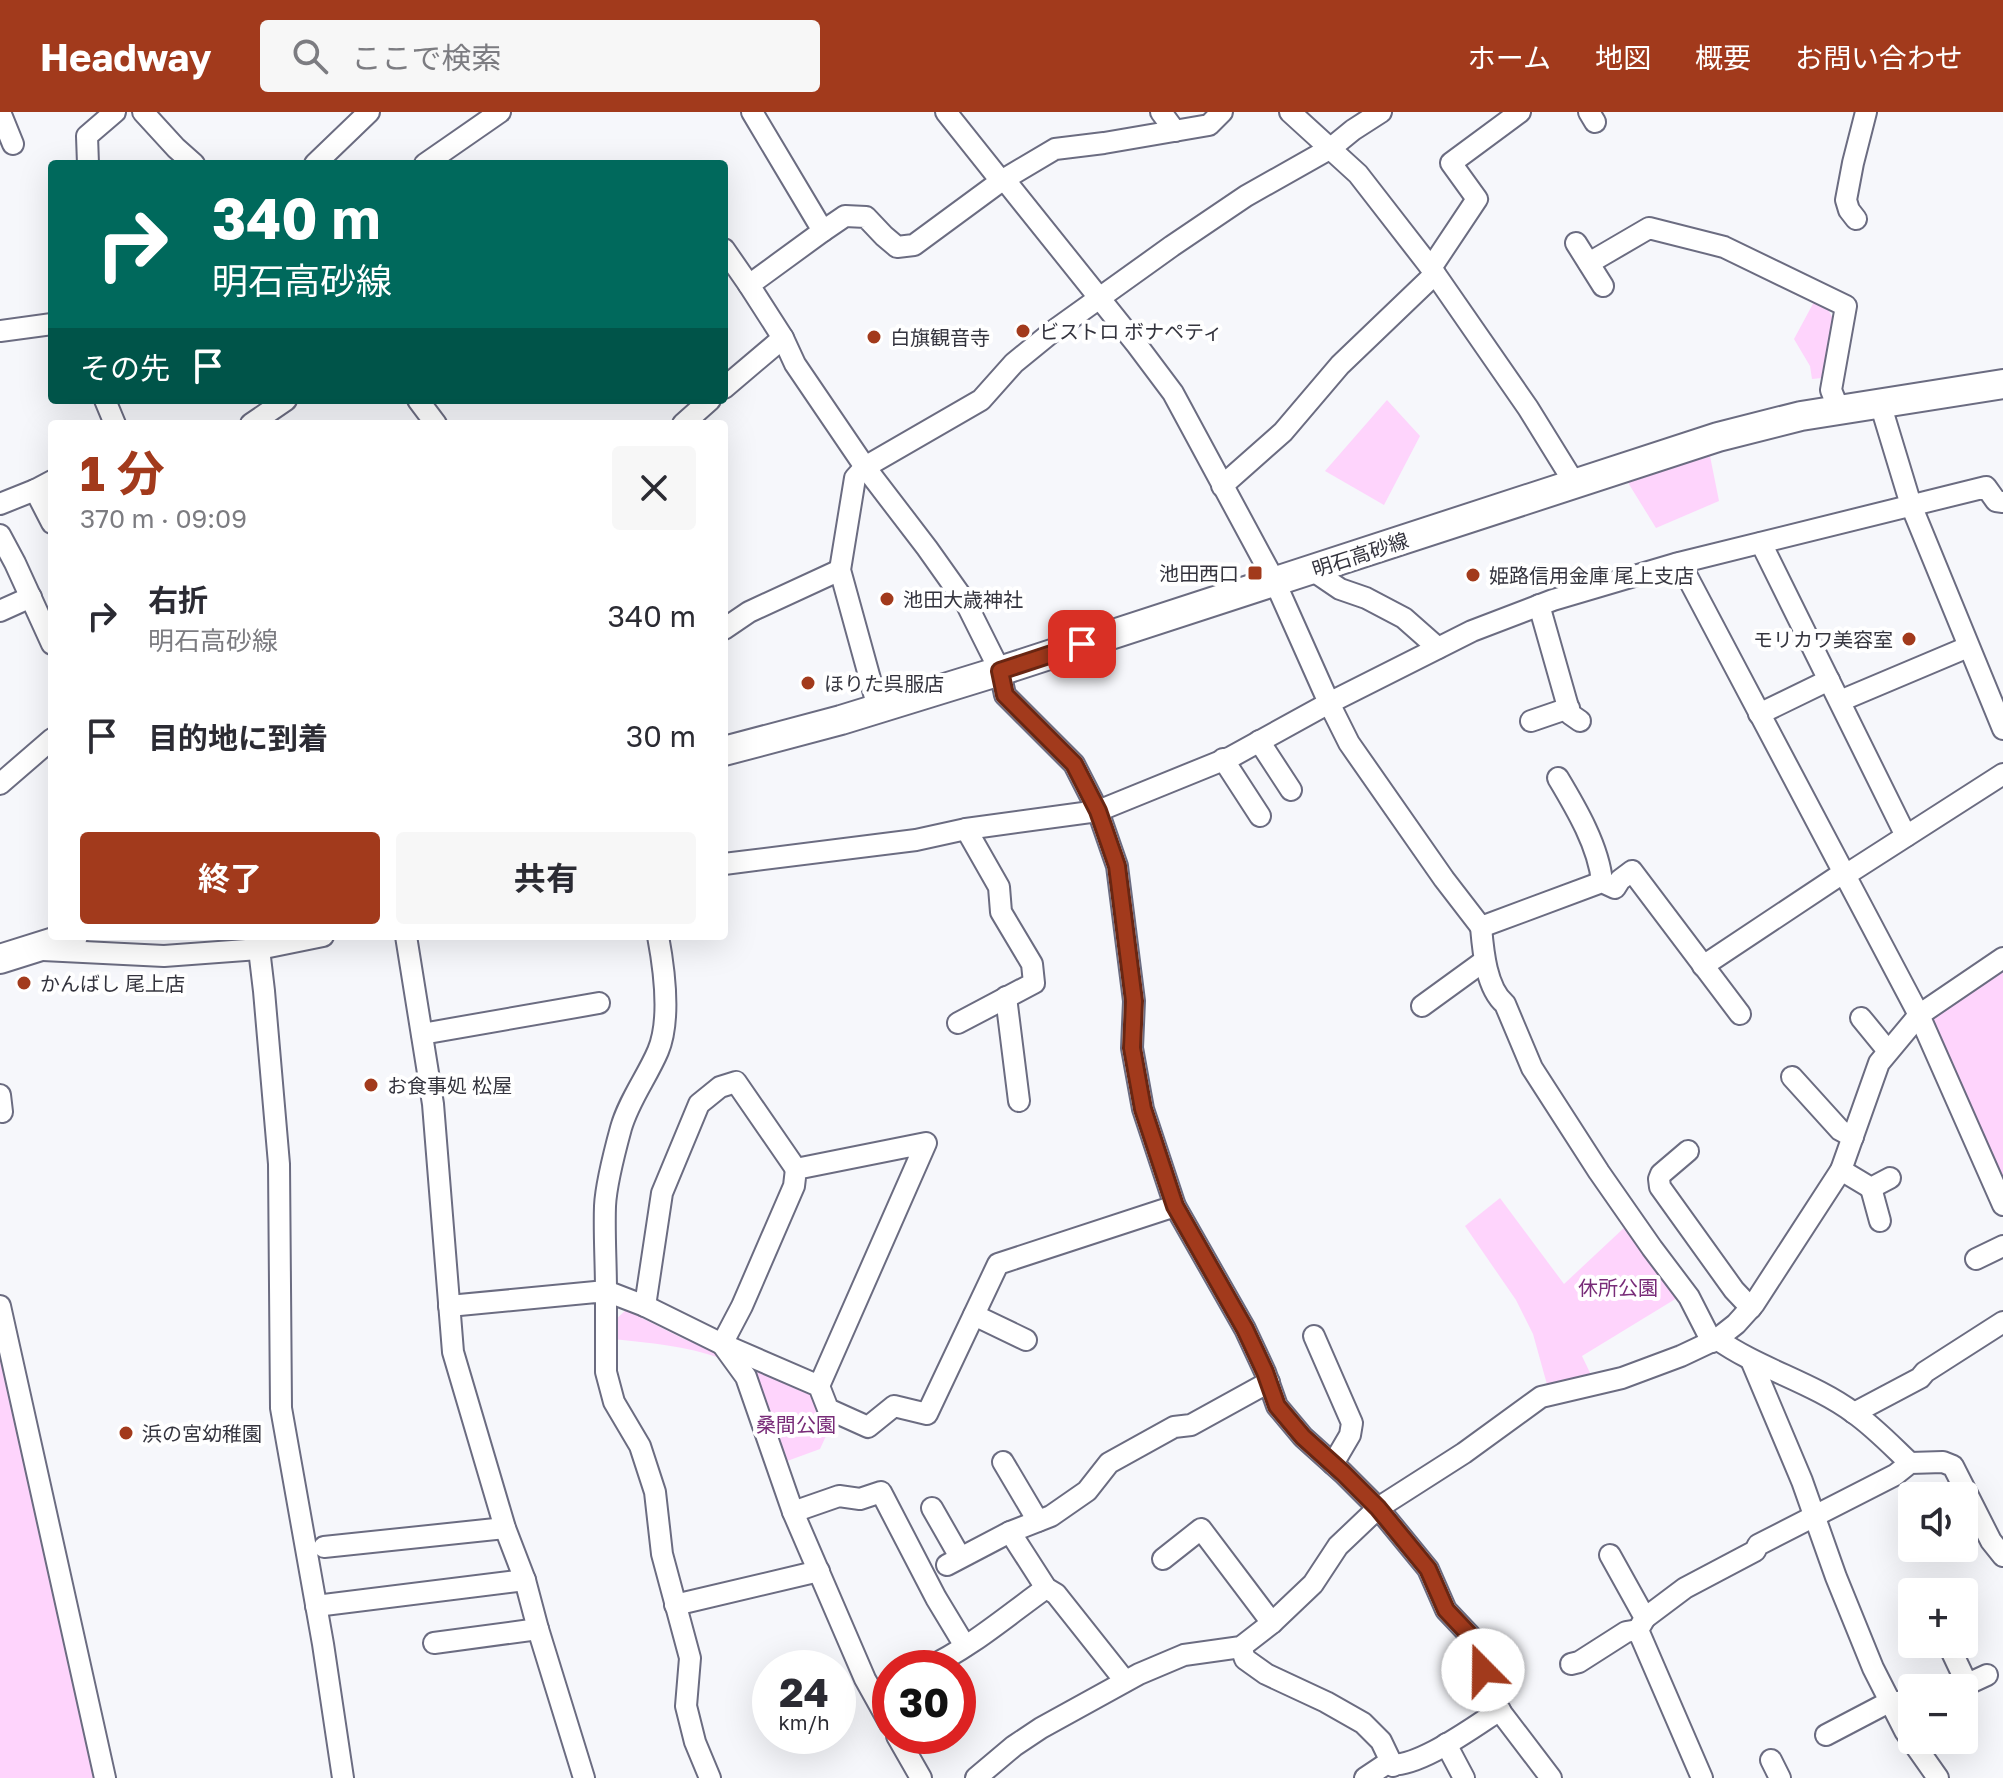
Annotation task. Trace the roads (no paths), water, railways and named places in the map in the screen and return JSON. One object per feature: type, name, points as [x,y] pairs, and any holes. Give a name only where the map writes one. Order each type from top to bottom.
[{"type":"main road","name":"明石高砂線","points":[[728,750],[1000,671],[1730,434],[1801,416],[2003,384]]},
{"type":"main road","points":[[0,959],[60,940]]},
{"type":"street","points":[[0,112],[13,144]]},
{"type":"street","points":[[88,160],[87,136],[115,112]]},
{"type":"street","points":[[143,112],[190,160]]},
{"type":"street","points":[[319,160],[369,112]]},
{"type":"street","points":[[431,160],[500,112]]},
{"type":"street","points":[[752,112],[823,231]]},
{"type":"street","points":[[946,112],[1173,393],[1275,582],[1349,743],[1481,927],[1484,961],[1532,1068],[1599,1172],[1689,1297],[1714,1340],[1854,1413],[1910,1463]]},
{"type":"street","points":[[1161,112],[1175,131]]},
{"type":"street","points":[[749,285],[845,216],[866,217],[897,247],[914,245],[1002,180],[1055,149],[1209,125],[1222,112]]},
{"type":"street","points":[[1290,112],[1358,174],[1433,271],[1528,408],[1575,484]]},
{"type":"street","points":[[878,708],[840,570],[855,478],[865,467],[981,400],[1014,363],[1052,332],[1172,246],[1246,196],[1331,148],[1381,112]]},
{"type":"street","points":[[1222,486],[1283,432],[1340,365],[1433,271],[1477,199],[1451,163],[1520,112]]},
{"type":"street","points":[[1856,219],[1846,200],[1866,112]]},
{"type":"street","points":[[1589,263],[1649,228],[1724,247],[1846,306],[1831,390],[1839,410]]},
{"type":"street","points":[[1576,243],[1603,286]]},
{"type":"street","points":[[728,255],[783,338],[795,364],[865,467],[966,603],[1000,671],[1005,695],[1074,764],[1098,811],[1117,866],[1134,1001],[1132,1048],[1143,1109],[1175,1206],[1245,1329],[1277,1406],[1303,1437],[1378,1508],[1428,1569],[1446,1610],[1480,1646],[1487,1694],[1551,1778]]},
{"type":"street","points":[[0,331],[48,325]]},
{"type":"street","points":[[728,385],[783,338]]},
{"type":"street","points":[[1880,403],[1911,505],[2003,729]]},
{"type":"street","points":[[257,420],[280,404]]},
{"type":"street","points":[[688,420],[706,404]]},
{"type":"street","points":[[0,504],[44,485]]},
{"type":"street","points":[[728,864],[916,840],[966,829],[1098,811],[1223,759],[1472,631],[1539,605],[1680,563],[1986,487],[1996,501],[2003,502]]},
{"type":"street","points":[[0,535],[48,635]]},
{"type":"street","points":[[1761,543],[1906,836]]},
{"type":"street","points":[[1680,563],[1919,1015],[2003,1205]]},
{"type":"street","points":[[728,626],[749,612],[840,570]]},
{"type":"street","points":[[1312,570],[1340,589],[1366,598],[1404,618],[1438,648]]},
{"type":"street","points":[[0,611],[31,597]]},
{"type":"street","points":[[1531,721],[1574,715],[1539,605]]},
{"type":"street","points":[[1840,701],[1968,647]]},
{"type":"street","points":[[1759,714],[1829,680]]},
{"type":"street","points":[[1259,741],[1291,790]]},
{"type":"street","points":[[0,784],[48,742]]},
{"type":"street","points":[[1223,759],[1260,816]]},
{"type":"street","points":[[1703,966],[2003,774]]},
{"type":"street","points":[[1558,778],[1578,811],[1601,868],[1602,882]]},
{"type":"street","points":[[958,1023],[1034,983],[1032,964],[1001,912],[999,887],[966,829]]},
{"type":"street","points":[[1481,927],[1602,882],[1615,888],[1632,871],[1740,1014]]},
{"type":"street","points":[[31,949],[164,956],[259,949],[303,940]]},
{"type":"street","points":[[407,940],[433,1104],[453,1352],[584,1778]]},
{"type":"street","points":[[658,940],[664,1033],[622,1125],[605,1203],[606,1372],[614,1402],[640,1446],[655,1492],[662,1554],[690,1658],[686,1706],[695,1742],[710,1778]]},
{"type":"street","points":[[259,949],[279,1164],[281,1408],[343,1778]]},
{"type":"street","points":[[976,1778],[1041,1728],[1125,1681],[1184,1655],[1241,1647],[1313,1584],[1338,1546],[1378,1508],[1464,1453],[1541,1397],[1622,1378],[1681,1356],[1714,1340],[1736,1324],[1751,1308],[1841,1170],[1879,1063],[1919,1015],[2003,958]]},
{"type":"street","points":[[1422,1006],[1484,961]]},
{"type":"street","points":[[1006,997],[1026,1074],[1019,1101]]},
{"type":"street","points":[[422,1034],[599,1003]]},
{"type":"street","points":[[1861,1018],[1888,1051]]},
{"type":"street","points":[[1792,1077],[1840,1130],[1853,1137]]},
{"type":"street","points":[[645,1306],[662,1193],[699,1104],[720,1087],[736,1082],[796,1169],[794,1186],[742,1306],[722,1344]]},
{"type":"street","points":[[796,1169],[926,1143],[819,1386],[828,1409],[868,1427],[894,1406],[927,1414],[998,1264],[1175,1206]]},
{"type":"street","points":[[1688,1151],[1661,1174],[1660,1187],[1734,1290],[1751,1308]]},
{"type":"street","points":[[1841,1170],[1871,1188],[1880,1221]]},
{"type":"street","points":[[1871,1188],[1890,1178]]},
{"type":"street","points":[[1976,1259],[2003,1246]]},
{"type":"street","points":[[449,1306],[606,1291],[819,1386]]},
{"type":"street","points":[[0,1306],[105,1778]]},
{"type":"street","points":[[974,1315],[1026,1340]]},
{"type":"street","points":[[1854,1413],[1920,1378],[2003,1322]]},
{"type":"street","points":[[1314,1336],[1352,1423],[1350,1435],[1333,1464]]},
{"type":"street","points":[[722,1344],[752,1390],[793,1512],[819,1571],[872,1672]]},
{"type":"street","points":[[1751,1360],[1815,1516],[1857,1630],[1889,1702],[1938,1778]]},
{"type":"street","points":[[932,1508],[953,1561],[1010,1532],[1051,1516],[1087,1491],[1109,1463],[1174,1427],[1191,1425],[1269,1382]]},
{"type":"street","points":[[1003,1462],[1038,1521]]},
{"type":"street","points":[[1571,1664],[1641,1624],[1695,1582],[1755,1551],[1758,1545],[1895,1475],[1910,1463],[1943,1462],[1953,1466],[1991,1541],[2003,1556]]},
{"type":"street","points":[[793,1512],[839,1496],[860,1499],[881,1492],[936,1598],[965,1646]]},
{"type":"street","points":[[324,1547],[505,1528]]},
{"type":"street","points":[[1163,1559],[1201,1529],[1272,1623]]},
{"type":"street","points":[[1010,1532],[1046,1588],[1056,1594],[1125,1681]]},
{"type":"street","points":[[1610,1555],[1702,1778]]},
{"type":"street","points":[[675,1605],[819,1571]]},
{"type":"street","points":[[316,1606],[525,1580]]},
{"type":"street","points":[[959,1650],[1046,1588]]},
{"type":"street","points":[[434,1643],[538,1629]]},
{"type":"street","points":[[1241,1647],[1245,1659],[1252,1666],[1363,1723],[1381,1741],[1393,1766]]},
{"type":"street","points":[[1978,1679],[1987,1675]]},
{"type":"street","points":[[1826,1735],[1889,1702],[1898,1702]]},
{"type":"street","points":[[1365,1778],[1386,1764],[1393,1766],[1420,1757],[1446,1744],[1500,1710]]},
{"type":"street","points":[[1446,1744],[1464,1778]]},
{"type":"street","points":[[907,1754],[921,1778]]},
{"type":"place","name":"ビストロ ボナペティ","points":[[1023,331]]},
{"type":"place","name":"白旗観音寺","points":[[874,337]]},
{"type":"place","name":"池田西口","points":[[1255,573]]},
{"type":"place","name":"姫路信用金庫 尾上支店","points":[[1473,575]]},
{"type":"place","name":"池田大歳神社","points":[[887,599]]},
{"type":"place","name":"モリカワ美容室","points":[[1909,639]]},
{"type":"place","name":"ほりた呉服店","points":[[808,683]]},
{"type":"place","name":"かんばし 尾上店","points":[[24,983]]},
{"type":"place","name":"お食事処 松屋","points":[[371,1085]]},
{"type":"place","name":"浜の宮幼稚園","points":[[126,1433]]},
{"type":"park label","name":"休所公園","points":[[1618,1287]]},
{"type":"park label","name":"桑間公園","points":[[796,1424]]}]
